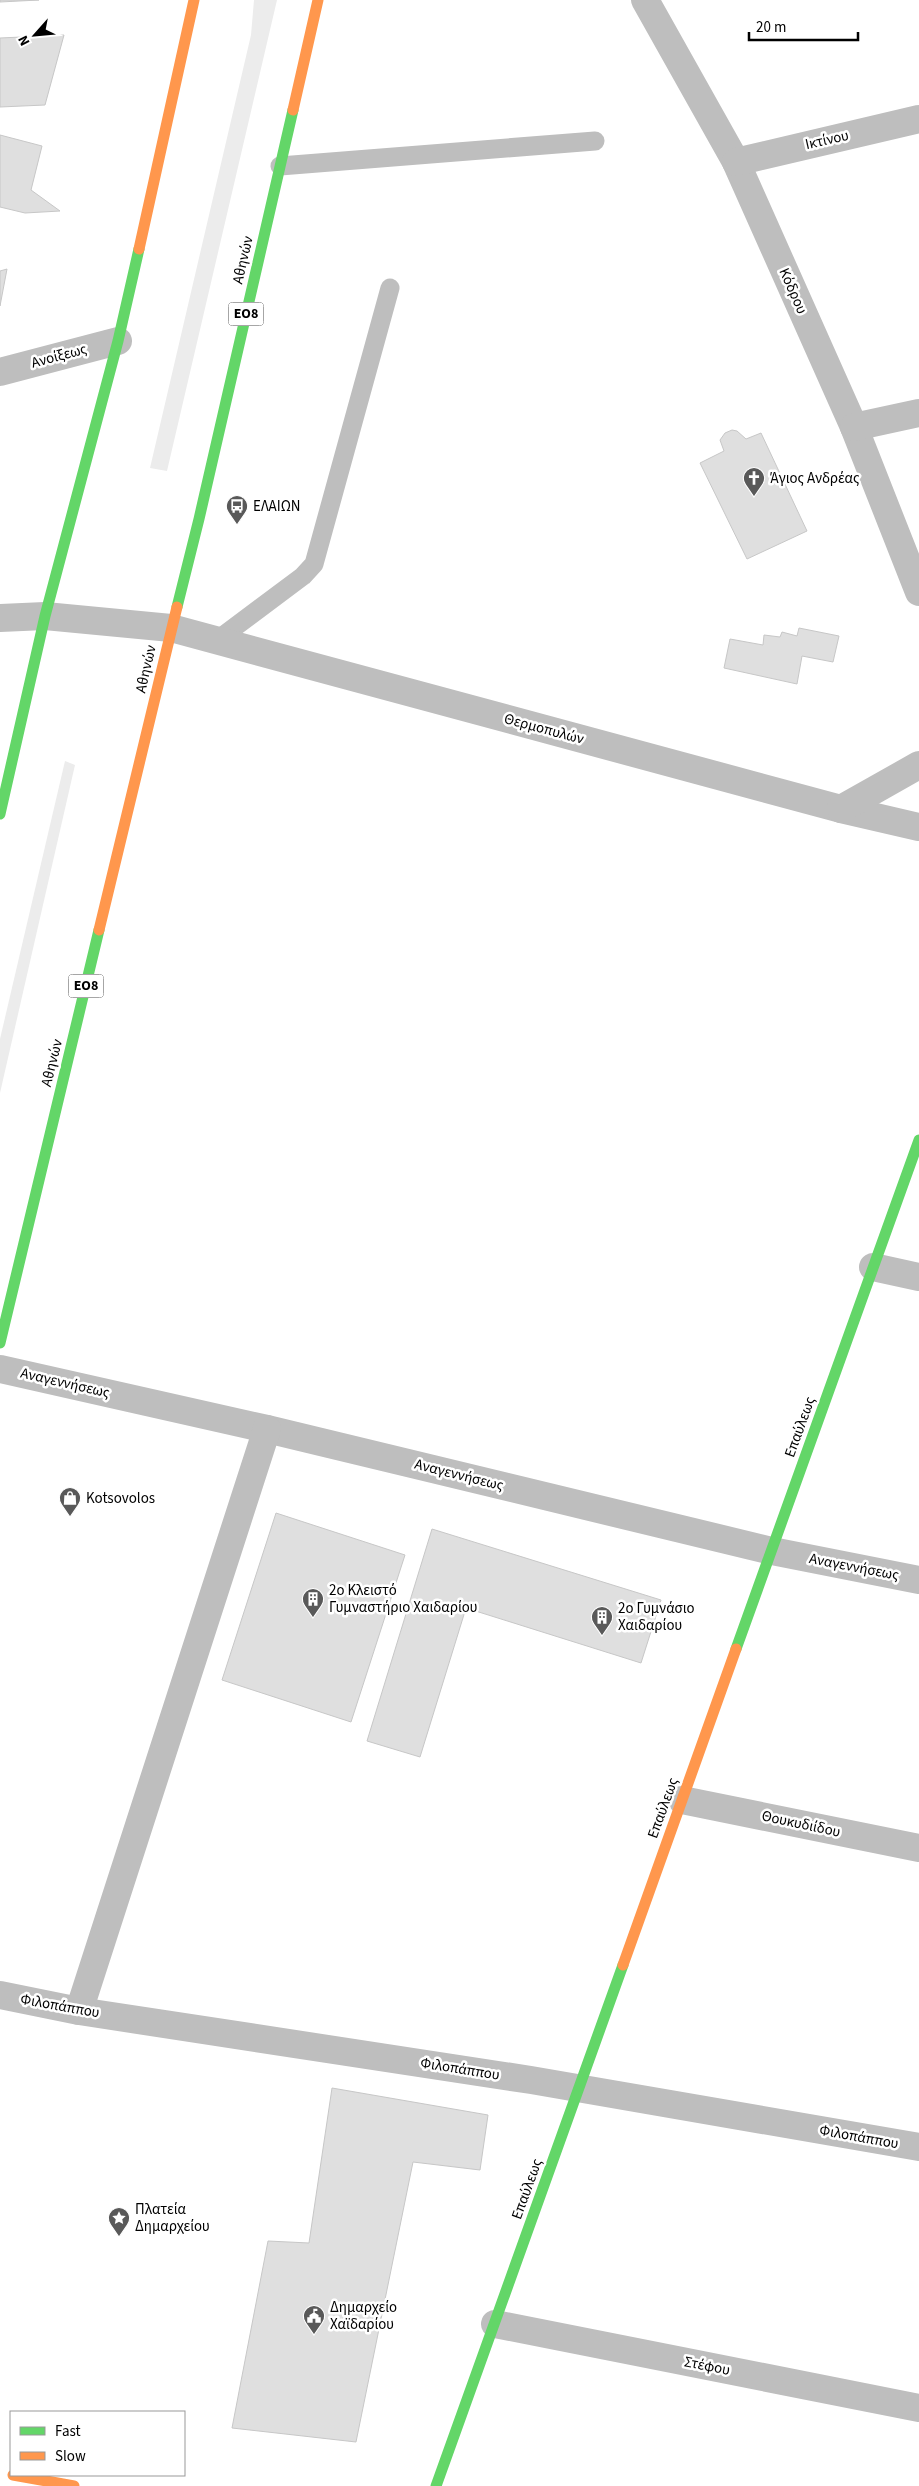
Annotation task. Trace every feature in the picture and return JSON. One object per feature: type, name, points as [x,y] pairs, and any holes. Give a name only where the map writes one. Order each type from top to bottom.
[{"type":"main road","points":[[0,814],[46,616],[118,341],[194,0]]},
{"type":"main road","name":"Αθηνών","points":[[0,1343],[171,628],[199,519],[318,0]]},
{"type":"main road","name":"Επαύλεως","points":[[436,2486],[919,1140]]},
{"type":"main road","points":[[18,2476],[74,2486]]},
{"type":"street","name":"Κόδρου","points":[[645,0],[736,162],[854,427],[919,592]]},
{"type":"street","name":"Ικτίνου","points":[[736,162],[919,119]]},
{"type":"street","name":"Ανοίξεως","points":[[0,372],[118,341]]},
{"type":"street","points":[[854,427],[919,412]]},
{"type":"street","name":"Θερμοπυλών","points":[[0,618],[46,616],[171,628],[841,809],[919,827]]},
{"type":"street","points":[[841,809],[919,766]]},
{"type":"street","points":[[873,1268],[919,1277]]},
{"type":"street","name":"Αναγεννήσεως","points":[[0,1368],[267,1429],[772,1551],[919,1580]]},
{"type":"street","points":[[79,2011],[267,1429]]},
{"type":"street","name":"Θουκυδιίδου","points":[[682,1800],[919,1848]]},
{"type":"street","name":"Φιλοπάππου","points":[[0,1995],[79,2011],[531,2080],[578,2090],[919,2147]]},
{"type":"street","name":"Στέφου","points":[[495,2324],[919,2408]]},
{"type":"lane","points":[[280,166],[595,141]]},
{"type":"lane","points":[[216,640],[304,576],[314,564],[390,288]]},
{"type":"shaded area","points":[[254,0],[277,0],[167,471],[150,468],[251,35]]},
{"type":"shaded area","points":[[65,761],[75,765],[0,1093],[0,1039]]},
{"type":"building","points":[[0,0],[39,0],[0,2]]},
{"type":"building","points":[[64,35],[45,105],[0,107],[0,38]]},
{"type":"building","points":[[0,135],[42,146],[31,190],[60,211],[25,213],[0,207]]},
{"type":"building","points":[[7,269],[0,306],[0,271]]},
{"type":"building","name":"Άγιος Ανδρέας","points":[[732,430],[737,431],[746,439],[761,433],[807,531],[747,559],[700,463],[724,451],[720,440],[725,433]]},
{"type":"building","points":[[799,628],[839,636],[833,662],[802,656],[797,684],[724,668],[730,639],[763,645],[764,635],[780,637],[782,632],[797,636]]},
{"type":"building","name":"2ο Κλειστό Γυμναστήριο Χαιδαρίου","points":[[276,1513],[405,1555],[351,1722],[222,1680]]},
{"type":"building","name":"2ο Γυμνάσιο Χαιδαρίου","points":[[432,1529],[661,1600],[641,1663],[466,1608],[420,1757],[367,1741]]},
{"type":"building","name":"Δημαρχείο Χαϊδαρίου","points":[[332,2088],[488,2115],[480,2170],[413,2162],[356,2442],[232,2428],[268,2241],[309,2243]]},
{"type":"traffic: fast","points":[[177,607],[293,110]]},
{"type":"traffic: fast","points":[[0,814],[45,616],[118,341],[139,249]]},
{"type":"traffic: fast","points":[[0,1343],[99,930]]},
{"type":"traffic: fast","points":[[736,1649],[919,1140]]},
{"type":"traffic: fast","points":[[436,2486],[623,1965]]},
{"type":"traffic: slow","points":[[139,249],[194,0]]},
{"type":"traffic: slow","points":[[293,110],[318,0]]},
{"type":"traffic: slow","points":[[99,930],[177,607]]},
{"type":"traffic: slow","points":[[623,1965],[736,1649]]},
{"type":"traffic: slow","points":[[19,2476],[74,2486]]},
{"type":"place","name":"Άγιος Ανδρέας","points":[[754,497]]},
{"type":"place","name":"ΕΛΑΙΩΝ","points":[[237,525]]},
{"type":"place","name":"Kotsovolos","points":[[70,1517]]},
{"type":"place","name":"2ο Κλειστό Γυμναστήριο Χαιδαρίου","points":[[313,1618]]},
{"type":"place","name":"2ο Γυμνάσιο Χαιδαρίου","points":[[602,1636]]},
{"type":"place","name":"Πλατεία Δημαρχείου","points":[[119,2237]]},
{"type":"place","name":"Δημαρχείο Χαϊδαρίου","points":[[314,2335]]}]
